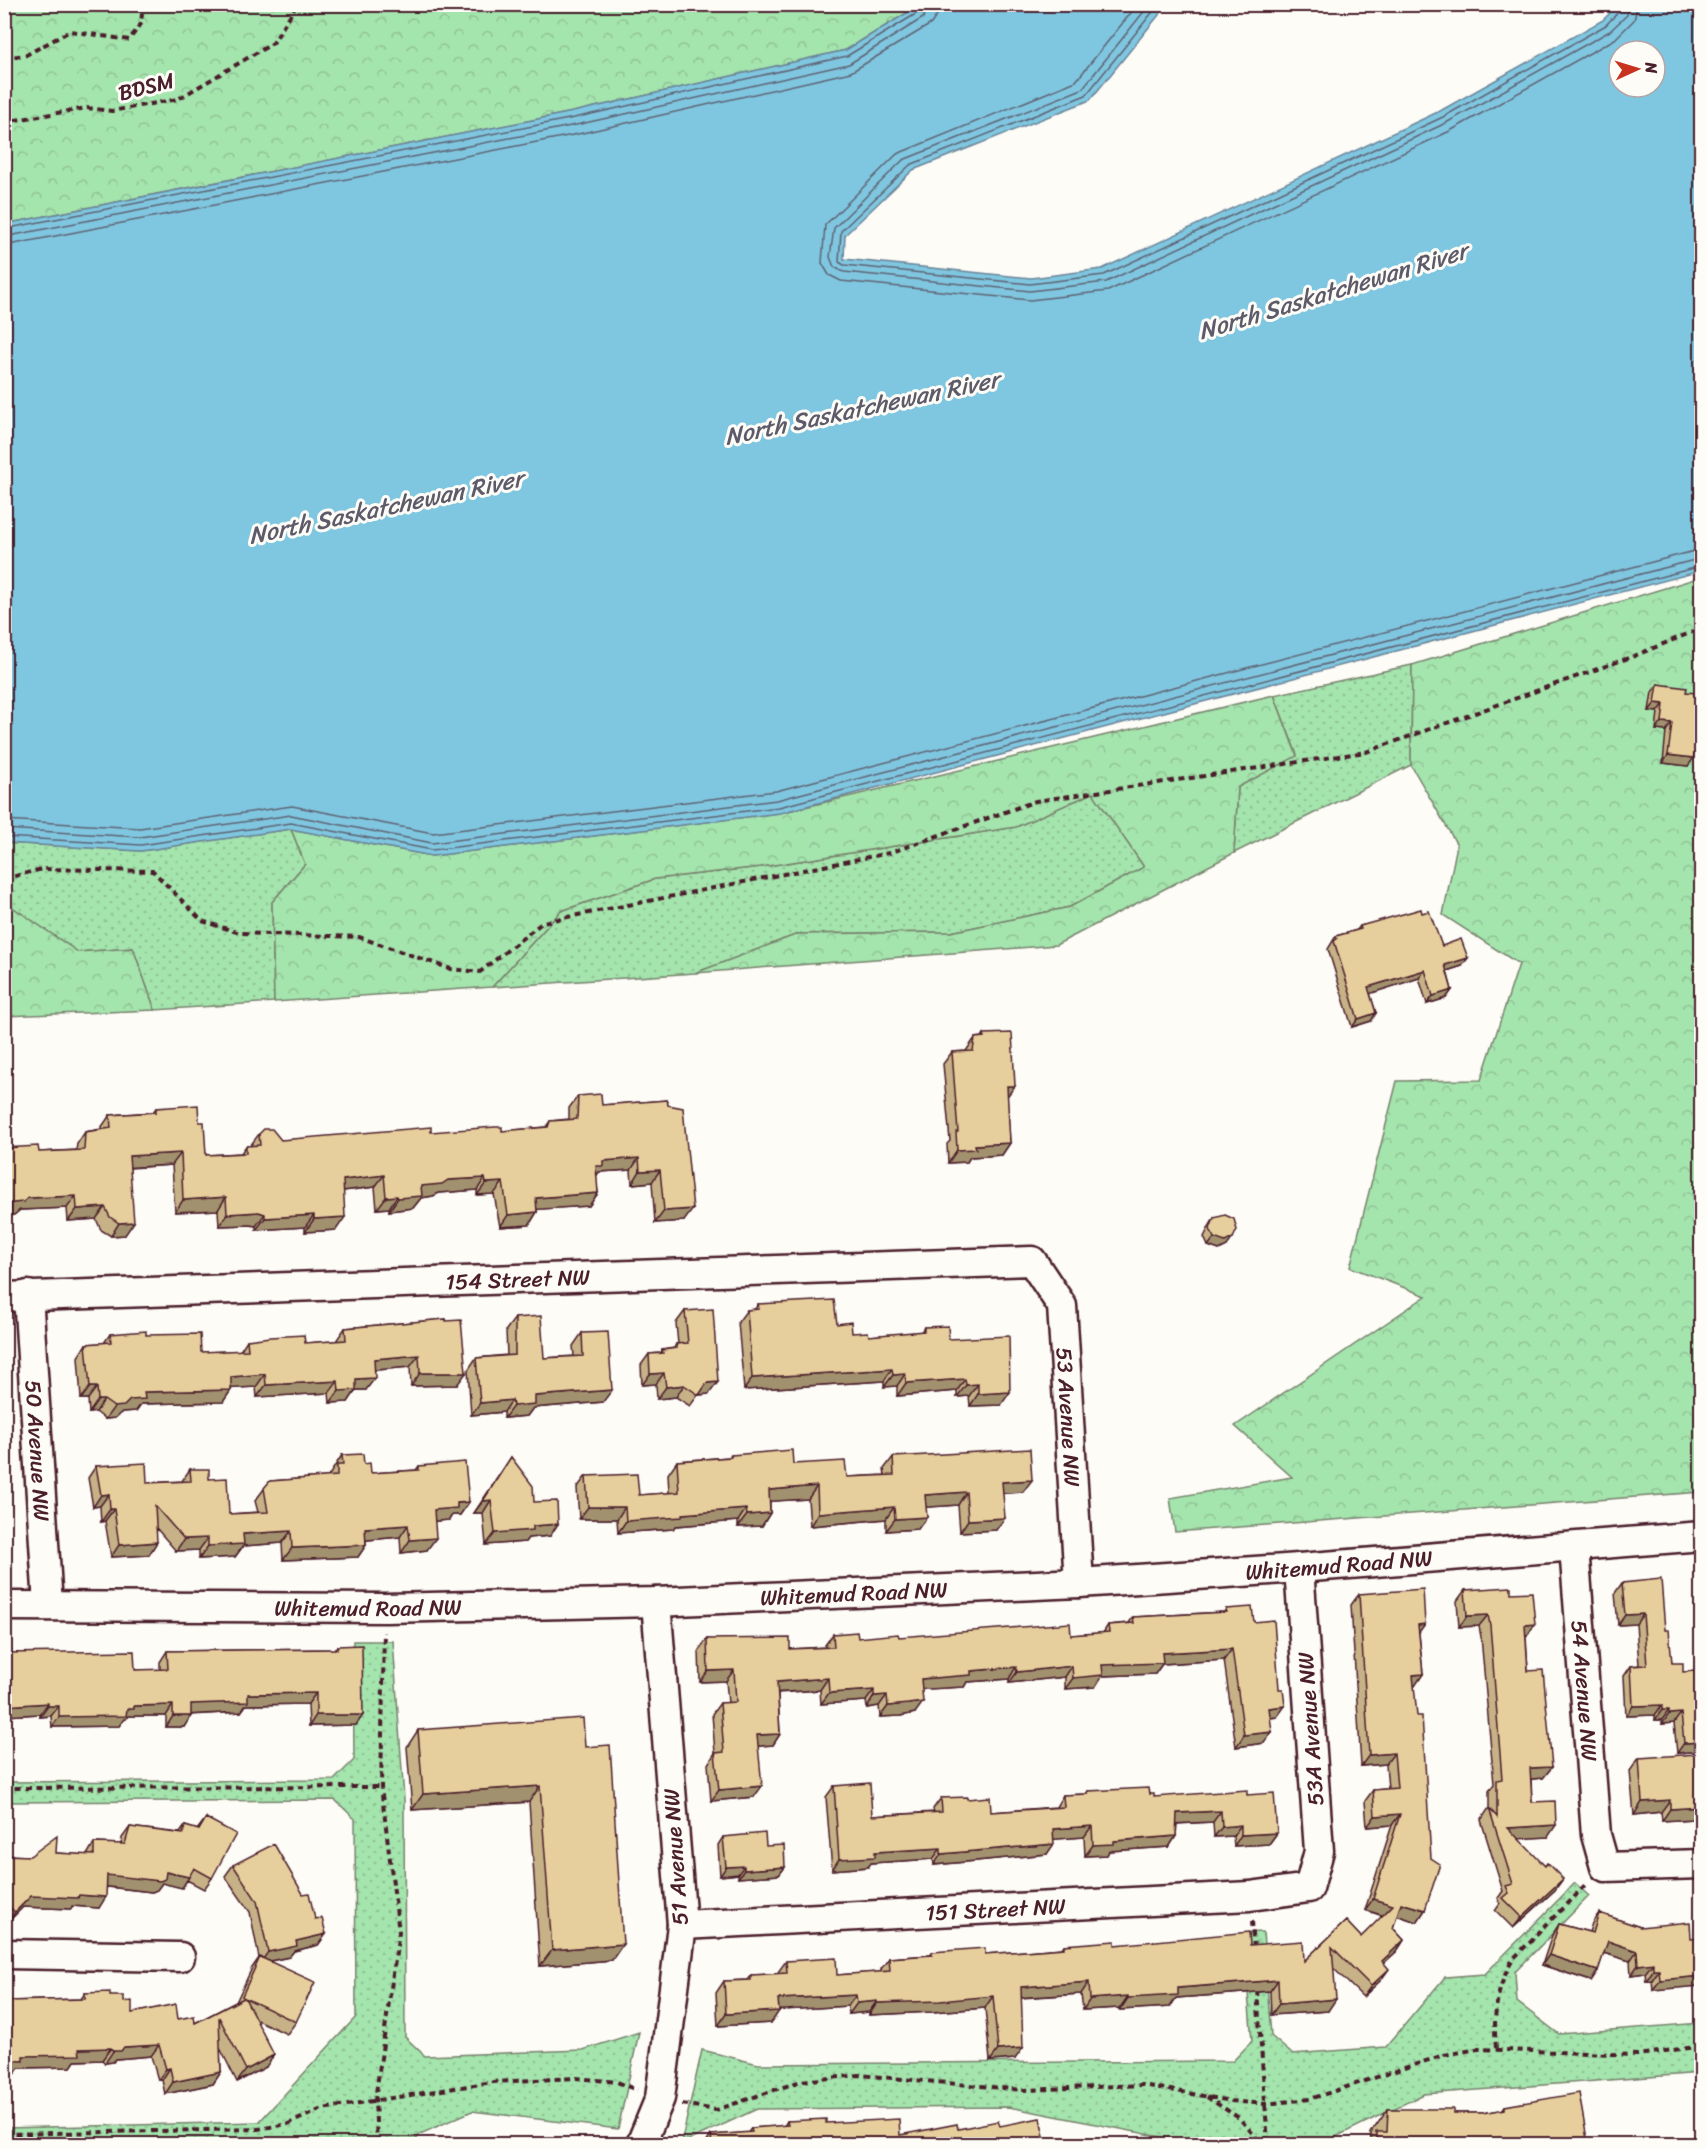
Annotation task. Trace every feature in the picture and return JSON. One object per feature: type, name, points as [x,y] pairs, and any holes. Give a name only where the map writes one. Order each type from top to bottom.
[{"type":"street","name":"154 Street NW","points":[[16,1296],[1032,1261]]},
{"type":"street","name":"53 Avenue NW","points":[[1032,1261],[1062,1306],[1079,1582]]},
{"type":"street","name":"50 Avenue NW","points":[[16,1296],[48,1605]]},
{"type":"street","name":"Whitemud Road NW","points":[[4,1606],[386,1608],[656,1602],[1079,1582],[1299,1568],[1701,1536]]},
{"type":"street","name":"54 Avenue NW","points":[[1574,1547],[1596,1835],[1605,1867]]},
{"type":"street","name":"53A Avenue NW","points":[[1299,1568],[1319,1851],[1309,1888]]},
{"type":"street","name":"51 Avenue NW","points":[[641,2145],[660,2098],[682,1925],[656,1602]]},
{"type":"street","points":[[1605,1867],[1701,1864]]},
{"type":"street","name":"151 Street NW","points":[[682,1925],[1250,1896],[1309,1888]]},
{"type":"street","points":[[4,1954],[180,1957]]},
{"type":"path","points":[[4,26],[10,18],[8,4]]},
{"type":"path","points":[[4,58],[26,56],[70,31],[129,40],[141,24],[143,4]]},
{"type":"path","name":"BDSM","points":[[4,122],[87,108],[112,111],[178,99],[273,43],[297,4]]},
{"type":"path","points":[[4,879],[42,869],[153,871],[202,921],[240,933],[359,937],[451,969],[480,972],[543,922],[889,853],[1036,801],[1366,752],[1634,656],[1701,628]]},
{"type":"path","points":[[377,2145],[375,2100],[399,1932],[381,1787],[386,1608]]},
{"type":"path","points":[[4,1788],[381,1787]]},
{"type":"path","points":[[1496,2048],[1494,2011],[1498,1991],[1513,1959],[1605,1867]]},
{"type":"path","points":[[1250,1896],[1254,1954]]},
{"type":"path","points":[[1257,1989],[1268,2145]]},
{"type":"path","points":[[4,2134],[258,2129],[288,2124],[322,2109],[375,2100],[493,2082],[576,2078],[616,2082],[660,2098],[716,2110],[801,2081],[859,2075],[1024,2090],[1143,2085],[1231,2101],[1265,2104],[1310,2099],[1444,2055],[1496,2048],[1637,2055],[1701,2046]]},
{"type":"path","points":[[1204,2095],[1239,2118],[1262,2145]]},
{"type":"green space","points":[[5,5],[920,5],[846,50],[573,112],[5,224]]},
{"type":"green space","points":[[1701,577],[1701,1492],[1175,1532],[1170,1498],[1292,1477],[1235,1426],[1426,1296],[1350,1267],[1397,1081],[1481,1080],[1519,964],[1443,915],[1457,845],[1411,765],[1412,665]]},
{"type":"green space","points":[[1412,665],[1411,765],[1234,853],[1238,787],[1297,755],[1274,695]]},
{"type":"green space","points":[[1274,695],[1297,756],[1238,787],[1234,853],[1056,945],[695,973],[798,934],[951,932],[1070,907],[1144,867],[1093,793],[1016,827],[761,867],[655,879],[561,911],[492,987],[274,1002],[272,902],[305,864],[291,829],[432,856],[780,813]]},
{"type":"green space","points":[[1093,792],[1144,867],[1070,907],[951,932],[798,934],[695,973],[492,987],[561,911],[655,879],[761,867],[1016,827]]},
{"type":"green space","points":[[291,829],[305,864],[272,902],[274,1002],[155,1010],[133,948],[78,952],[5,902],[4,843],[141,851]]},
{"type":"green space","points":[[5,902],[78,952],[133,948],[155,1010],[5,1016]]},
{"type":"green space","points":[[353,1641],[393,1641],[404,1799],[405,2037],[425,2056],[583,2050],[639,2032],[618,2129],[472,2111],[420,2134],[413,2144],[276,2144],[273,2142],[5,2144],[4,2128],[259,2122],[356,2017],[355,1819],[335,1800],[4,1802],[5,1782],[334,1780],[354,1760]]},
{"type":"green space","points":[[1575,1883],[1589,1896],[1515,1972],[1517,2002],[1559,2034],[1701,2023],[1701,2073],[1424,2094],[1321,2144],[1197,2144],[1009,2107],[757,2109],[681,2144],[702,2050],[758,2064],[1233,2061],[1252,2041],[1243,1933],[1263,1932],[1271,2036],[1292,2054],[1386,2047],[1445,1977],[1485,1974]]},
{"type":"water","name":"North Saskatchewan River","points":[[920,5],[1167,5],[1090,100],[913,170],[845,235],[844,259],[1031,278],[1102,269],[1440,111],[1603,20],[1618,5],[1701,5],[1701,571],[780,813],[432,856],[291,829],[141,851],[5,843],[5,224],[573,112],[846,50]]},
{"type":"building","points":[[1658,684],[1687,688],[1686,692],[1696,693],[1696,697],[1701,698],[1701,722],[1699,721],[1694,758],[1668,755],[1672,723],[1662,722],[1664,704],[1655,703]]},
{"type":"building","points":[[1421,909],[1422,913],[1429,911],[1442,946],[1461,939],[1468,958],[1445,965],[1452,990],[1433,996],[1425,970],[1368,987],[1376,1013],[1358,1019],[1334,941],[1337,939],[1336,936],[1361,929],[1360,926]]},
{"type":"building","points":[[1012,1033],[1015,1086],[1007,1086],[1010,1143],[975,1145],[976,1149],[957,1150],[956,1132],[958,1132],[952,1052],[973,1051],[975,1038],[984,1037],[984,1034]]},
{"type":"building","points":[[601,1094],[602,1105],[667,1100],[668,1105],[683,1108],[693,1209],[664,1211],[660,1170],[640,1171],[639,1158],[603,1161],[603,1166],[596,1166],[598,1193],[536,1198],[537,1212],[508,1215],[503,1182],[486,1183],[485,1178],[448,1180],[442,1184],[421,1186],[422,1196],[398,1198],[397,1196],[386,1197],[384,1175],[343,1180],[345,1217],[314,1219],[314,1215],[265,1218],[265,1214],[259,1212],[227,1214],[226,1197],[183,1200],[181,1153],[129,1156],[134,1222],[119,1223],[110,1217],[105,1207],[77,1209],[76,1196],[28,1198],[23,1202],[4,1204],[4,1148],[38,1146],[39,1152],[84,1150],[85,1132],[111,1128],[110,1115],[156,1112],[156,1108],[198,1105],[199,1122],[204,1122],[206,1155],[246,1153],[246,1146],[260,1145],[259,1134],[264,1129],[272,1129],[281,1140],[431,1127],[431,1132],[495,1127],[502,1127],[502,1131],[548,1127],[550,1121],[577,1119],[578,1096]]},
{"type":"building","points":[[1225,1215],[1234,1219],[1237,1230],[1233,1238],[1225,1242],[1214,1238],[1210,1229],[1214,1218]]},
{"type":"building","points":[[834,1300],[837,1324],[851,1322],[852,1333],[868,1332],[869,1336],[924,1331],[924,1327],[948,1326],[949,1339],[1009,1336],[1010,1392],[978,1394],[978,1384],[966,1385],[965,1379],[906,1383],[905,1374],[893,1375],[892,1369],[752,1378],[747,1310],[759,1309],[758,1304]]},
{"type":"building","points":[[713,1309],[718,1382],[707,1383],[699,1395],[684,1385],[666,1387],[664,1373],[650,1374],[649,1354],[663,1353],[662,1350],[677,1348],[676,1344],[688,1343],[685,1311]]},
{"type":"building","points":[[541,1316],[544,1358],[583,1356],[582,1333],[608,1332],[612,1390],[535,1396],[535,1404],[513,1406],[512,1400],[480,1403],[476,1358],[515,1355],[515,1318]]},
{"type":"building","points":[[446,1319],[446,1321],[461,1320],[466,1373],[420,1373],[419,1355],[374,1359],[375,1378],[356,1379],[356,1390],[339,1391],[338,1381],[266,1385],[265,1374],[231,1377],[231,1390],[144,1392],[145,1399],[130,1400],[124,1406],[114,1407],[104,1400],[98,1400],[97,1387],[90,1387],[86,1344],[111,1342],[110,1334],[146,1331],[146,1335],[200,1334],[201,1352],[248,1350],[247,1340],[304,1335],[305,1343],[346,1340],[345,1328]]},
{"type":"building","points":[[1030,1449],[1032,1480],[1002,1482],[1005,1518],[968,1520],[966,1492],[925,1495],[927,1517],[895,1519],[894,1507],[818,1513],[817,1486],[769,1490],[770,1513],[747,1515],[746,1509],[626,1521],[625,1507],[588,1507],[586,1476],[637,1474],[639,1495],[679,1492],[677,1461],[792,1450],[793,1464],[845,1461],[847,1477],[894,1475],[893,1457]]},
{"type":"building","points":[[363,1454],[364,1464],[370,1463],[371,1473],[419,1470],[419,1466],[465,1462],[469,1502],[457,1503],[457,1508],[434,1510],[436,1538],[410,1540],[408,1525],[365,1528],[366,1545],[292,1548],[291,1531],[243,1534],[244,1544],[208,1546],[208,1538],[184,1539],[155,1506],[157,1542],[119,1545],[114,1509],[110,1509],[109,1494],[101,1495],[96,1466],[146,1463],[147,1483],[191,1481],[190,1469],[209,1469],[209,1479],[227,1478],[229,1514],[268,1512],[264,1488],[270,1481],[337,1476],[337,1465],[343,1465],[342,1455]]},
{"type":"building","points":[[511,1457],[533,1486],[534,1502],[557,1501],[558,1524],[533,1526],[533,1530],[495,1533],[491,1500],[483,1501]]},
{"type":"building","points":[[1661,1579],[1665,1630],[1669,1630],[1672,1663],[1683,1663],[1683,1672],[1695,1671],[1696,1685],[1701,1685],[1701,1742],[1684,1743],[1681,1713],[1669,1714],[1669,1710],[1662,1710],[1662,1705],[1633,1706],[1631,1666],[1647,1665],[1643,1614],[1625,1615],[1622,1583]]},
{"type":"building","points":[[1511,1587],[1511,1593],[1532,1592],[1535,1624],[1525,1625],[1528,1671],[1543,1670],[1552,1767],[1530,1768],[1532,1802],[1555,1801],[1556,1825],[1508,1828],[1545,1866],[1547,1863],[1563,1879],[1522,1917],[1503,1898],[1509,1893],[1506,1886],[1513,1884],[1489,1808],[1497,1817],[1497,1780],[1502,1779],[1490,1625],[1488,1615],[1467,1616],[1465,1590]]},
{"type":"building","points":[[1423,1589],[1425,1624],[1418,1625],[1423,1674],[1413,1675],[1417,1716],[1422,1716],[1431,1858],[1440,1864],[1425,1910],[1401,1903],[1393,1928],[1404,1940],[1382,1961],[1389,1969],[1371,1986],[1332,1947],[1336,1999],[1279,2004],[1278,1980],[1178,1988],[1178,1995],[1128,1998],[1128,1996],[1090,1999],[1089,1982],[1021,1987],[1023,2048],[998,2050],[993,1996],[877,2003],[877,2001],[857,2003],[856,1995],[778,1999],[779,2011],[726,2014],[724,1981],[751,1980],[751,1975],[787,1973],[786,1961],[836,1958],[837,1975],[890,1971],[889,1958],[932,1955],[932,1952],[985,1948],[985,1954],[1064,1948],[1064,1945],[1115,1941],[1115,1945],[1249,1932],[1250,1945],[1303,1941],[1304,1961],[1346,1921],[1361,1937],[1393,1905],[1373,1899],[1400,1814],[1375,1816],[1373,1790],[1397,1788],[1394,1753],[1369,1755],[1359,1594]]},
{"type":"building","points":[[1252,1607],[1254,1622],[1274,1620],[1279,1689],[1283,1689],[1285,1706],[1269,1708],[1272,1732],[1244,1735],[1232,1649],[1162,1653],[1163,1663],[1102,1665],[1103,1675],[1073,1678],[1072,1666],[1017,1672],[1016,1667],[971,1671],[971,1675],[921,1679],[923,1702],[888,1706],[887,1695],[874,1696],[874,1690],[829,1693],[828,1678],[777,1682],[780,1734],[757,1735],[762,1786],[719,1790],[715,1753],[724,1752],[720,1703],[736,1702],[734,1670],[708,1671],[707,1639],[790,1638],[790,1649],[834,1647],[833,1634],[857,1632],[858,1638],[898,1634],[899,1637],[1070,1623],[1071,1635],[1109,1632],[1108,1625],[1134,1623],[1133,1617],[1226,1612],[1226,1609]]},
{"type":"building","points":[[362,1645],[363,1715],[316,1715],[316,1693],[248,1694],[248,1702],[191,1704],[191,1716],[173,1716],[173,1705],[134,1706],[134,1709],[127,1709],[126,1716],[59,1717],[59,1706],[48,1706],[48,1703],[4,1706],[4,1653],[134,1651],[135,1670],[168,1669],[167,1651],[337,1649],[337,1646]]},
{"type":"building","points":[[583,1718],[585,1747],[610,1745],[623,1944],[552,1950],[540,1786],[423,1794],[418,1730]]},
{"type":"building","points":[[1697,1754],[1701,1807],[1670,1809],[1670,1800],[1642,1802],[1639,1758]]},
{"type":"building","points":[[870,1783],[872,1816],[942,1812],[941,1798],[990,1797],[991,1812],[1064,1807],[1063,1795],[1088,1794],[1088,1791],[1148,1788],[1149,1794],[1154,1794],[1154,1797],[1247,1790],[1247,1795],[1274,1793],[1277,1833],[1241,1835],[1241,1825],[1222,1827],[1221,1811],[1177,1813],[1176,1836],[1093,1845],[1092,1826],[1053,1829],[1054,1844],[941,1854],[941,1848],[875,1852],[875,1857],[839,1859],[834,1786]]},
{"type":"building","points":[[206,1818],[236,1834],[212,1878],[194,1868],[189,1877],[166,1872],[165,1879],[160,1881],[107,1875],[106,1897],[31,1896],[15,1912],[4,1902],[4,1855],[30,1856],[57,1836],[56,1853],[94,1855],[94,1843],[125,1844],[130,1827],[183,1834],[185,1826],[199,1830]]},
{"type":"building","points":[[765,1833],[766,1846],[784,1845],[785,1867],[744,1870],[744,1866],[726,1867],[723,1837]]},
{"type":"building","points":[[274,1844],[303,1894],[309,1893],[315,1919],[322,1918],[326,1934],[296,1941],[297,1946],[268,1952],[257,1901],[233,1865]]},
{"type":"building","points":[[1599,1913],[1640,1927],[1690,1922],[1691,1939],[1701,1938],[1701,1976],[1660,1980],[1659,1970],[1653,1970],[1653,1963],[1638,1965],[1637,1951],[1608,1941],[1598,1971],[1549,1955],[1559,1924],[1593,1933]]},
{"type":"building","points":[[260,1957],[315,1982],[296,2022],[245,1998],[274,2055],[246,2070],[219,2017],[221,2072],[173,2082],[170,2068],[166,2069],[159,2045],[124,2047],[121,2051],[113,2051],[111,2048],[79,2049],[80,2055],[23,2056],[23,2061],[4,2060],[4,1997],[7,1997],[7,2001],[85,1999],[85,1993],[110,1992],[110,1996],[124,1996],[124,2002],[132,2001],[132,2013],[176,2004],[178,2019],[194,2016],[195,2023],[244,1998],[242,1996]]},
{"type":"building","points":[[1579,2093],[1588,2145],[1377,2145],[1377,2132],[1387,2132],[1388,2109],[1453,2109],[1453,2113],[1483,2113],[1505,2109],[1505,2106]]},
{"type":"building","points":[[1040,2118],[1046,2145],[712,2145],[711,2135],[752,2132],[751,2128],[788,2125],[787,2121],[826,2119],[826,2123],[899,2119],[900,2135],[957,2124],[958,2129],[998,2121],[1000,2126]]},
{"type":"building","points":[[1201,2141],[1202,2145],[1184,2145]]}]
